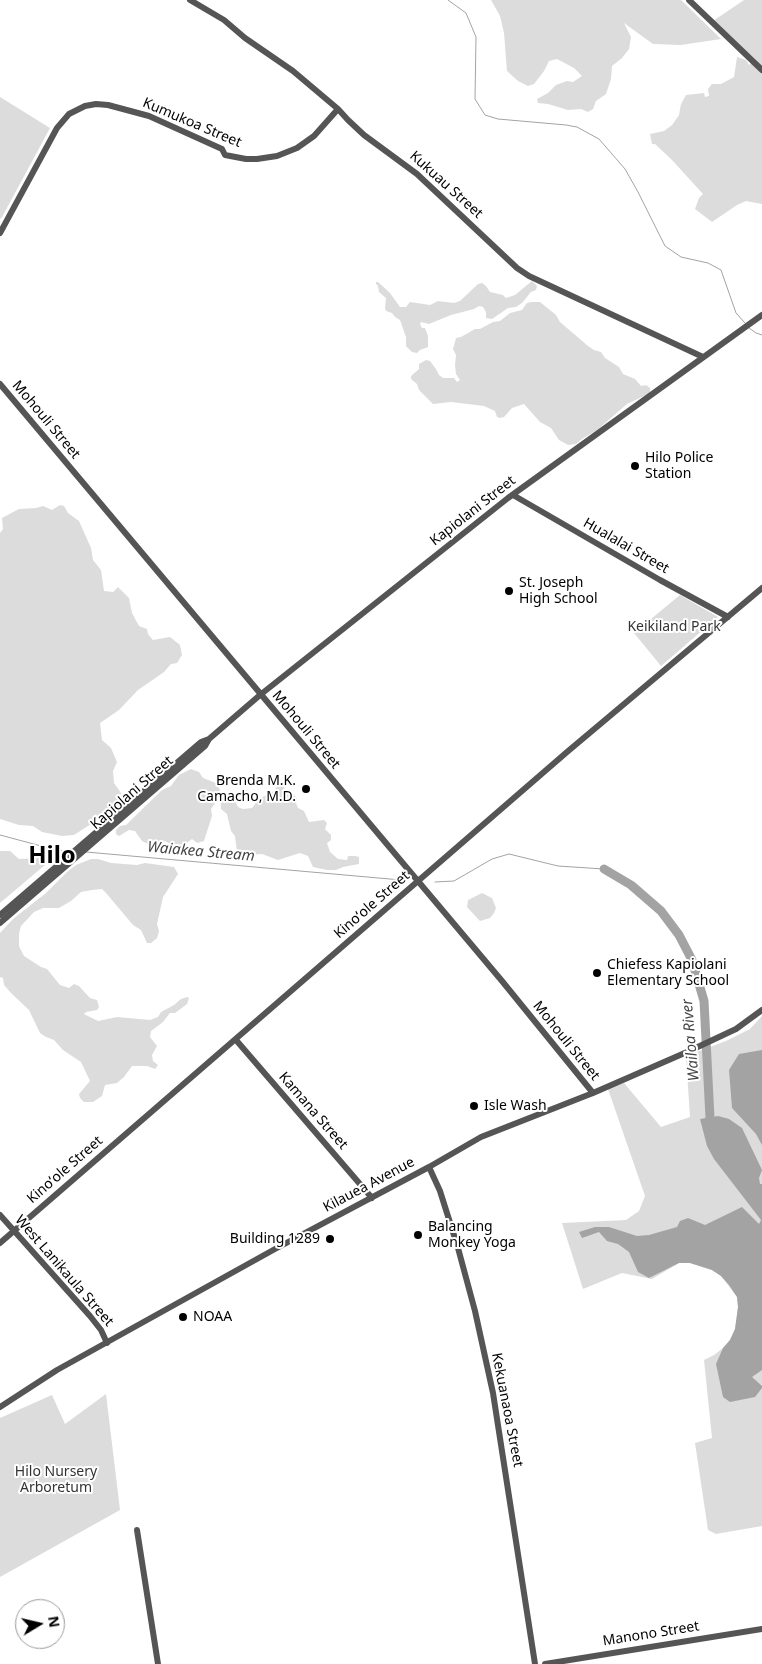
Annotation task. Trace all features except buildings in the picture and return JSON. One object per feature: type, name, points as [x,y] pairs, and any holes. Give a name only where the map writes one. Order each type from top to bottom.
[{"type":"street","name":"Kukuau Street","points":[[190,0],[224,20],[245,38],[293,71],[338,109],[364,135],[417,174],[517,268],[529,276],[703,357]]},
{"type":"street","points":[[688,0],[762,70]]},
{"type":"street","name":"Kumukoa Street","points":[[0,233],[57,128],[69,114],[85,106],[96,104],[108,105],[149,116],[222,149],[225,155],[257,159],[290,152],[306,142],[322,128],[338,109]]},
{"type":"street","name":"Kapiolani Street","points":[[0,923],[205,746],[209,739],[260,695],[513,495],[762,315]]},
{"type":"street","name":"Mohouli Street","points":[[0,384],[593,1093]]},
{"type":"street","name":"Hualalai Street","points":[[513,495],[624,560],[728,617]]},
{"type":"street","name":"Kinoʻole Street","points":[[0,1243],[568,752],[762,588]]},
{"type":"street","name":"Kapiolani Street","points":[[0,915],[201,742],[209,739]]},
{"type":"street","name":"Kilauea Avenue","points":[[0,1408],[57,1370],[481,1137],[593,1093],[687,1052],[730,1032],[762,1010]]},
{"type":"street","name":"Kamana Street","points":[[236,1040],[372,1198]]},
{"type":"street","name":"Kekuanaoa Street","points":[[429,1167],[440,1191],[464,1269],[493,1393],[535,1664]]},
{"type":"street","name":"West Lanikaula Street","points":[[0,1215],[90,1316],[101,1330],[107,1343]]},
{"type":"street","points":[[137,1530],[158,1664]]},
{"type":"street","name":"Manono Street","points":[[545,1664],[762,1629]]},
{"type":"green space","points":[[491,0],[681,0],[721,39],[681,45],[653,44],[624,23],[631,37],[629,49],[612,66],[611,79],[606,94],[596,101],[593,109],[588,112],[581,109],[568,110],[538,103],[537,99],[548,93],[556,85],[567,81],[573,82],[582,76],[574,68],[557,59],[549,61],[534,84],[528,86],[518,81],[507,71],[504,33],[500,16]]},
{"type":"green space","points":[[744,0],[762,0],[762,204],[746,201],[712,222],[695,209],[699,198],[703,194],[672,160],[655,144],[652,144],[650,134],[664,131],[672,125],[679,115],[681,104],[686,95],[704,93],[705,97],[709,96],[708,89],[712,84],[721,84],[734,77],[737,57],[746,60],[749,65],[755,59],[713,21]]},
{"type":"green space","points":[[0,97],[50,128],[1,219],[0,218]]},
{"type":"green space","points":[[532,281],[537,286],[536,290],[531,292],[516,307],[508,308],[492,319],[486,318],[486,312],[483,307],[479,306],[429,324],[421,322],[422,328],[425,328],[428,336],[428,347],[417,353],[412,352],[406,346],[406,337],[400,320],[392,313],[386,311],[386,298],[379,292],[376,284],[378,282],[390,293],[400,307],[406,307],[410,302],[430,305],[438,301],[454,303],[460,301],[478,284],[482,283],[490,292],[503,295],[506,298],[515,295]]},
{"type":"green space","points":[[540,302],[588,346],[601,352],[605,358],[619,367],[623,374],[635,379],[641,386],[646,385],[650,388],[650,392],[627,404],[597,430],[576,444],[568,445],[559,440],[551,428],[540,422],[524,404],[512,408],[504,417],[500,418],[497,417],[495,411],[484,406],[451,402],[433,404],[411,379],[411,376],[419,369],[419,364],[426,360],[430,361],[443,378],[454,378],[457,382],[460,380],[456,374],[456,355],[453,349],[456,338],[493,322],[500,321],[510,313],[522,310],[527,303]]},
{"type":"green space","points":[[60,505],[64,506],[68,513],[79,521],[91,548],[93,560],[101,570],[104,591],[113,592],[118,587],[129,598],[132,613],[139,626],[147,629],[148,634],[153,640],[170,637],[180,645],[182,655],[177,663],[171,664],[164,672],[138,690],[119,710],[100,723],[102,740],[111,748],[117,762],[113,771],[114,783],[121,793],[117,804],[108,813],[74,835],[62,836],[42,832],[33,826],[19,825],[0,819],[0,533],[3,529],[2,518],[19,509],[43,506],[52,510]]},
{"type":"green space","name":"Keikiland Park","points":[[680,595],[718,617],[661,666],[634,633]]},
{"type":"green space","points":[[191,769],[199,772],[203,778],[216,783],[220,790],[217,800],[211,809],[212,816],[204,841],[197,843],[192,839],[177,848],[165,841],[158,844],[148,844],[142,841],[135,831],[129,830],[119,836],[116,834],[116,830],[120,826],[126,825],[162,790],[171,786],[179,775]]},
{"type":"green space","points":[[279,783],[287,792],[292,792],[297,799],[298,808],[304,811],[309,822],[324,820],[327,823],[325,829],[331,835],[331,840],[327,843],[330,852],[338,859],[347,860],[348,856],[359,857],[359,864],[336,870],[327,870],[313,867],[308,856],[300,853],[278,860],[262,854],[247,855],[237,852],[235,836],[231,831],[227,814],[221,809],[221,803],[230,796],[238,807],[243,809],[252,808],[259,799],[274,791]]},
{"type":"green space","points":[[0,851],[10,851],[19,859],[39,858],[44,860],[45,865],[0,903]]},
{"type":"green space","points":[[91,859],[111,863],[137,865],[145,863],[174,867],[178,874],[163,897],[157,924],[159,931],[157,938],[151,943],[147,943],[141,930],[133,925],[102,889],[92,890],[81,892],[59,908],[43,908],[34,912],[21,926],[19,934],[19,946],[24,956],[47,969],[60,985],[69,988],[74,984],[79,986],[90,998],[97,1000],[99,1007],[97,1010],[84,1014],[98,1021],[117,1017],[150,1020],[158,1017],[161,1012],[181,999],[189,998],[187,1004],[175,1013],[170,1013],[163,1022],[151,1031],[150,1037],[157,1046],[152,1055],[153,1061],[158,1065],[155,1069],[147,1066],[132,1066],[117,1083],[105,1085],[102,1096],[93,1102],[84,1102],[79,1094],[90,1081],[81,1062],[63,1050],[54,1040],[40,1033],[29,1010],[4,985],[3,978],[0,977],[0,933],[13,919],[46,893],[67,872],[76,865]]},
{"type":"green space","points":[[482,893],[492,898],[496,908],[490,918],[480,921],[467,907],[468,900]]},
{"type":"green space","points":[[762,1016],[762,1526],[716,1534],[708,1530],[695,1443],[712,1438],[704,1360],[714,1355],[730,1340],[735,1329],[738,1307],[737,1297],[721,1276],[712,1270],[690,1263],[679,1263],[652,1279],[622,1273],[583,1289],[562,1223],[626,1220],[639,1211],[645,1196],[608,1089],[624,1083],[661,1127],[690,1117],[686,1056],[726,1041],[750,1029]]},
{"type":"green space","name":"Hilo Nursery Arboretum","points":[[106,1394],[120,1510],[0,1577],[0,1418],[52,1395],[65,1424]]},
{"type":"shaded area","points":[[762,1050],[762,1145],[756,1134],[732,1108],[729,1070],[739,1054]]},
{"type":"shaded area","points":[[718,1116],[729,1119],[742,1128],[762,1170],[759,1178],[760,1184],[762,1184],[762,1370],[752,1377],[762,1388],[755,1397],[730,1402],[723,1397],[716,1364],[735,1329],[738,1307],[737,1297],[729,1285],[712,1270],[690,1263],[679,1263],[649,1278],[638,1272],[629,1252],[618,1244],[607,1241],[599,1232],[582,1238],[579,1232],[595,1227],[609,1227],[637,1236],[649,1235],[677,1227],[680,1221],[688,1218],[705,1225],[742,1207],[759,1224],[761,1220],[714,1159],[707,1146],[700,1119]]},
{"type":"waterway","points":[[448,0],[466,13],[476,37],[475,99],[485,115],[498,119],[577,127],[599,139],[625,169],[665,246],[681,257],[708,263],[721,270],[736,313],[745,323]]},
{"type":"waterway","points":[[749,328],[762,335]]},
{"type":"waterway","name":"Waiakea Stream","points":[[0,835],[56,850],[70,851]]},
{"type":"waterway","name":"Waiakea Stream","points":[[86,852],[401,880]]},
{"type":"waterway","points":[[435,882],[454,881],[492,859],[509,854],[558,866],[604,869]]},
{"type":"waterway","name":"Wailoa River","points":[[604,869],[631,885],[661,911],[679,935],[692,960],[704,1001],[710,1118],[714,1128]]},
{"type":"place","name":"Hilo Police Station","points":[[635,466]]},
{"type":"place","name":"St. Joseph High School","points":[[509,591]]},
{"type":"place","name":"Brenda M.K. Camacho, M.D.","points":[[306,789]]},
{"type":"place","name":"Chiefess Kapiolani Elementary School","points":[[597,973]]},
{"type":"place","name":"Isle Wash","points":[[474,1106]]},
{"type":"place","name":"Balancing Monkey Yoga","points":[[418,1235]]},
{"type":"place","name":"Building 1289","points":[[330,1239]]},
{"type":"place","name":"NOAA","points":[[183,1317]]},
{"type":"district","name":"Hilo","points":[[52,856]]}]
